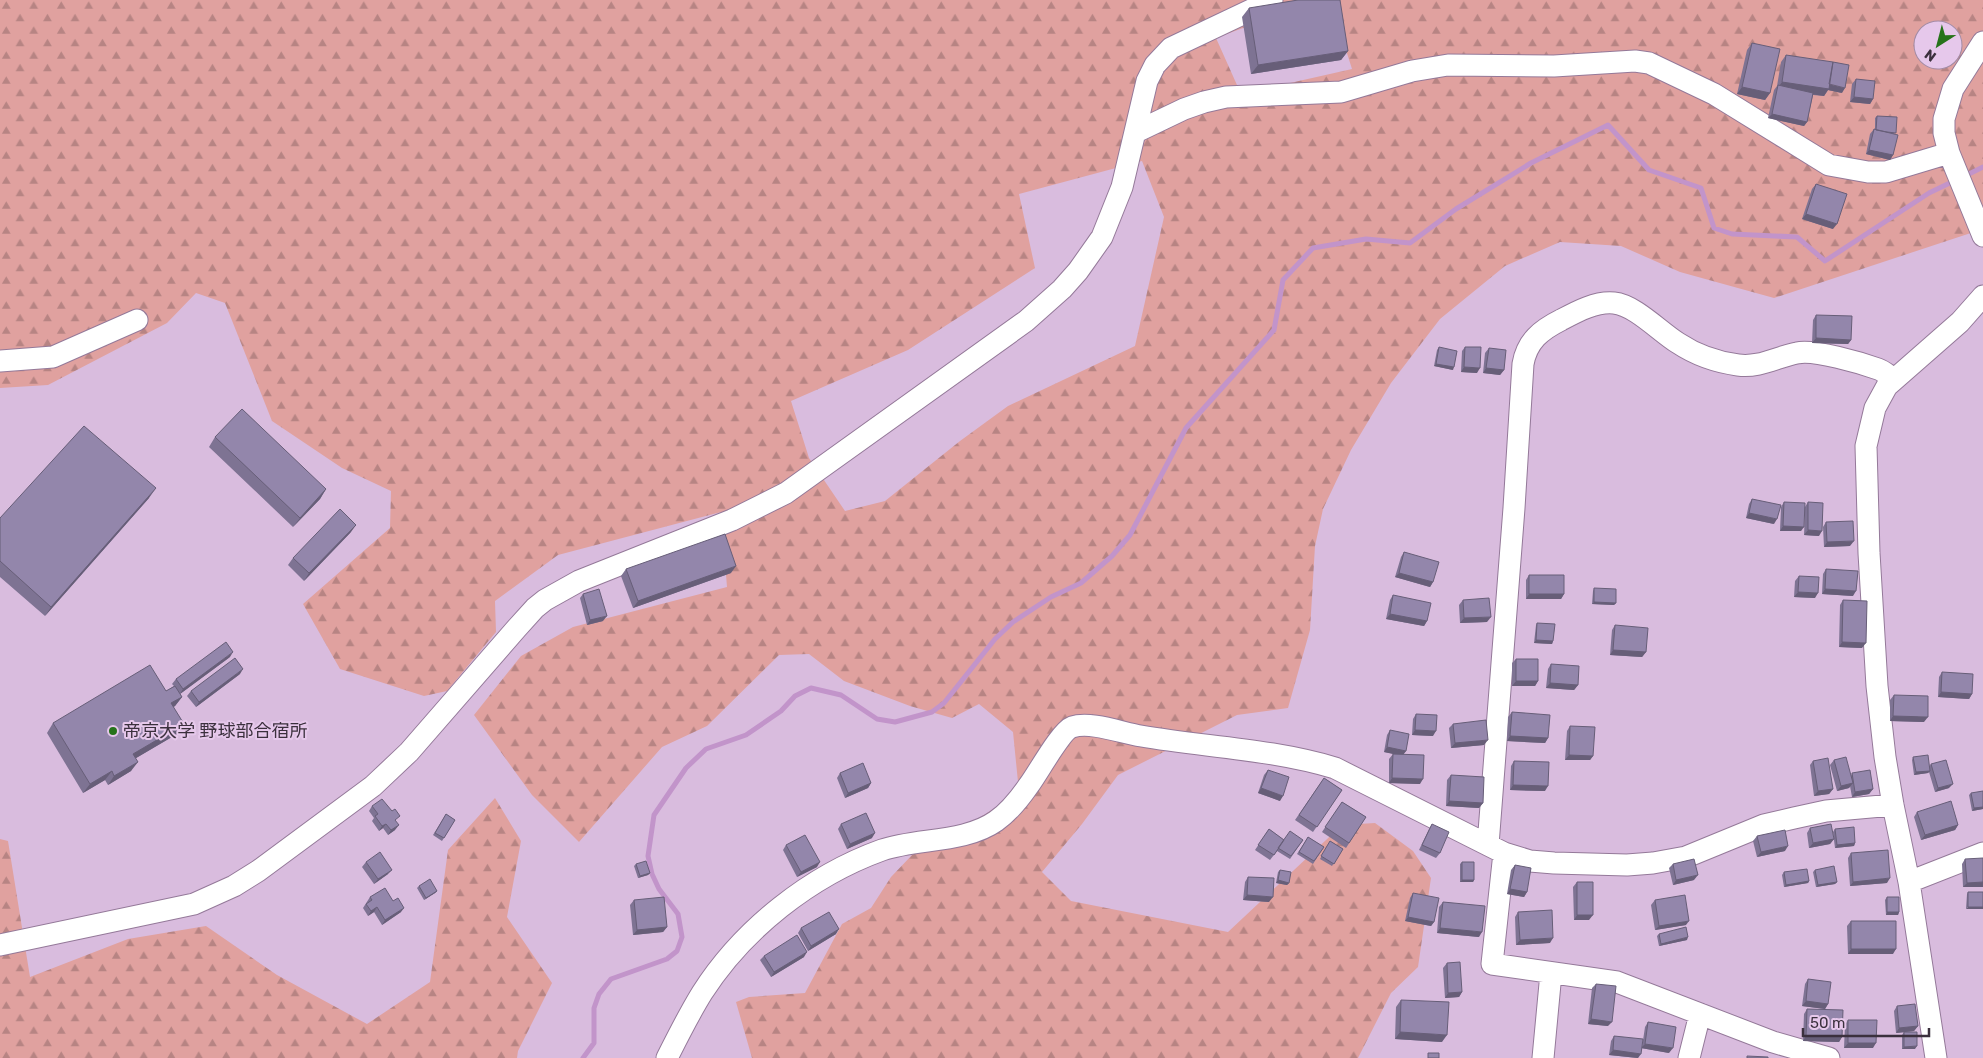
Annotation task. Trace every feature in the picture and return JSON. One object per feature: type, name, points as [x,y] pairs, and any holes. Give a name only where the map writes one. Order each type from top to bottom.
[{"type":"street","points":[[0,945],[194,904],[234,886],[287,850],[373,786],[408,752],[506,640],[535,608],[545,600],[608,568],[704,532],[760,508],[812,476],[1007,336],[1062,290],[1102,237],[1116,205],[1136,132],[1147,81],[1161,57],[1171,48],[1272,0]]},
{"type":"street","points":[[1982,228],[1965,195],[1952,160],[1944,133],[1944,119],[1948,103],[1960,76],[1983,42]]},
{"type":"street","points":[[1136,132],[1184,109],[1204,102],[1234,97],[1342,92],[1412,71],[1448,65],[1554,66],[1634,61],[1649,63],[1714,94],[1829,165],[1868,172],[1886,172],[1952,160]]},
{"type":"street","points":[[1936,1058],[1909,882],[1885,757],[1877,686],[1866,446],[1873,414],[1881,395],[1894,379],[1960,322],[1983,296]]},
{"type":"street","points":[[1829,1058],[1773,1042],[1617,982],[1492,964],[1496,849],[1523,364],[1526,351],[1531,342],[1546,328],[1594,305],[1614,303],[1630,308],[1678,343],[1709,359],[1740,365],[1756,365],[1798,352],[1814,352],[1880,370],[1894,379]]},
{"type":"street","points":[[0,362],[53,357],[137,320]]},
{"type":"street","points":[[667,1058],[691,1011],[712,978],[731,954],[767,918],[824,878],[875,853],[905,844],[968,833],[992,824],[1017,800],[1049,757],[1062,734],[1071,727],[1101,728],[1140,736],[1269,754],[1328,766],[1395,797],[1496,849],[1530,861],[1627,865],[1654,863],[1686,857],[1764,825],[1826,811],[1893,805]]},
{"type":"street","points":[[1909,882],[1983,853]]},
{"type":"street","points":[[1543,1058],[1551,973]]},
{"type":"street","points":[[1689,1058],[1700,1014]]},
{"type":"green space","points":[[0,0],[1319,0],[1216,38],[1241,94],[1352,69],[1330,0],[1983,0],[1983,229],[1774,298],[1680,272],[1621,246],[1560,242],[1505,266],[1440,319],[1391,383],[1351,450],[1323,509],[1315,546],[1310,630],[1288,708],[1237,715],[1118,775],[1082,824],[1042,872],[1071,901],[1228,932],[1342,825],[1375,823],[1413,851],[1431,878],[1418,967],[1391,993],[1358,1058],[752,1058],[736,1002],[749,997],[805,993],[842,924],[871,908],[891,877],[912,855],[984,815],[1019,792],[1013,732],[979,704],[952,718],[910,706],[844,681],[809,654],[779,655],[707,726],[662,747],[579,842],[532,795],[474,715],[521,656],[573,627],[727,587],[721,512],[558,555],[495,601],[496,632],[447,691],[424,696],[340,669],[303,604],[390,528],[391,491],[342,468],[272,421],[225,303],[196,293],[167,323],[48,385],[0,388]],"holes":[[[1142,161],[1164,217],[1135,346],[1008,406],[960,441],[885,501],[845,511],[809,458],[791,401],[908,350],[1035,268],[1019,194]]]},
{"type":"green space","points":[[495,798],[521,841],[507,917],[552,983],[518,1051],[517,1058],[0,1058],[0,839],[8,841],[30,977],[128,939],[206,926],[277,975],[367,1024],[430,982],[448,850]]},
{"type":"building","points":[[1298,0],[1340,0],[1348,51],[1258,65],[1249,8]]},
{"type":"building","points":[[1752,43],[1780,49],[1770,93],[1742,87]]},
{"type":"building","points":[[1786,55],[1833,62],[1829,89],[1782,82]]},
{"type":"building","points":[[1833,62],[1849,65],[1845,88],[1829,84]]},
{"type":"building","points":[[1856,79],[1875,81],[1873,99],[1854,97]]},
{"type":"building","points":[[1778,85],[1813,93],[1807,122],[1772,114]]},
{"type":"building","points":[[1877,116],[1897,117],[1896,133],[1876,130]]},
{"type":"building","points":[[1874,129],[1898,135],[1893,155],[1869,150]]},
{"type":"building","points":[[1816,184],[1847,194],[1837,224],[1806,214]]},
{"type":"building","points":[[1816,315],[1852,316],[1851,340],[1816,338]]},
{"type":"building","points":[[1439,347],[1457,351],[1454,367],[1436,364]]},
{"type":"building","points":[[1465,347],[1481,347],[1480,368],[1464,367]]},
{"type":"building","points":[[1489,348],[1506,350],[1504,370],[1486,368]]},
{"type":"building","points":[[242,409],[326,489],[300,518],[215,437]]},
{"type":"building","points":[[84,426],[156,488],[51,607],[0,561],[0,518]]},
{"type":"building","points":[[1752,499],[1781,505],[1777,519],[1749,513]]},
{"type":"building","points":[[1784,502],[1805,503],[1804,527],[1783,526]]},
{"type":"building","points":[[1808,502],[1823,503],[1822,531],[1808,530]]},
{"type":"building","points":[[340,509],[356,525],[309,573],[293,558]]},
{"type":"building","points":[[1853,521],[1854,541],[1827,542],[1826,522]]},
{"type":"building","points":[[725,534],[736,566],[638,601],[626,569]]},
{"type":"building","points":[[1404,552],[1439,562],[1433,582],[1399,573]]},
{"type":"building","points":[[1826,569],[1858,571],[1856,591],[1825,589]]},
{"type":"building","points":[[1529,575],[1564,575],[1564,594],[1529,594]]},
{"type":"building","points":[[1799,576],[1819,577],[1818,593],[1798,592]]},
{"type":"building","points":[[1594,588],[1616,589],[1616,603],[1594,602]]},
{"type":"building","points":[[599,589],[607,616],[590,620],[583,594]]},
{"type":"building","points":[[1393,595],[1431,603],[1427,621],[1390,614]]},
{"type":"building","points":[[1489,598],[1491,617],[1464,618],[1463,600]]},
{"type":"building","points":[[1843,600],[1867,601],[1866,643],[1842,642]]},
{"type":"building","points":[[1537,623],[1555,624],[1553,641],[1536,640]]},
{"type":"building","points":[[1615,625],[1648,628],[1646,652],[1613,650]]},
{"type":"building","points":[[226,642],[233,652],[183,689],[176,679]]},
{"type":"building","points":[[235,658],[243,669],[199,702],[191,691]]},
{"type":"building","points":[[1516,659],[1538,659],[1538,681],[1516,681]]},
{"type":"building","points":[[1551,664],[1579,666],[1578,685],[1550,683]]},
{"type":"building","points":[[150,665],[166,691],[175,686],[182,697],[171,703],[184,724],[133,754],[138,762],[114,776],[112,771],[90,784],[53,723]]},
{"type":"building","points":[[1942,672],[1973,674],[1972,694],[1941,692]]},
{"type":"building","points":[[1894,695],[1928,696],[1928,717],[1893,716]]},
{"type":"building","points":[[1512,712],[1550,715],[1548,738],[1510,736]]},
{"type":"building","points":[[1416,714],[1437,715],[1436,731],[1415,730]]},
{"type":"building","points":[[1486,720],[1488,740],[1455,743],[1453,724]]},
{"type":"building","points":[[1570,726],[1595,727],[1593,756],[1569,755]]},
{"type":"building","points":[[1390,730],[1409,734],[1406,751],[1387,747]]},
{"type":"building","points":[[1393,754],[1424,755],[1423,779],[1392,778]]},
{"type":"building","points":[[1928,755],[1930,771],[1916,772],[1913,757]]},
{"type":"building","points":[[1846,757],[1853,783],[1841,786],[1834,760]]},
{"type":"building","points":[[1828,758],[1833,789],[1818,791],[1813,761]]},
{"type":"building","points":[[1946,760],[1953,784],[1938,788],[1931,764]]},
{"type":"building","points":[[1514,761],[1549,762],[1548,786],[1513,785]]},
{"type":"building","points":[[863,763],[871,783],[848,793],[840,773]]},
{"type":"building","points":[[1268,770],[1289,777],[1283,796],[1261,788]]},
{"type":"building","points":[[1870,770],[1873,789],[1855,792],[1852,773]]},
{"type":"building","points":[[1451,775],[1484,777],[1483,803],[1449,801]]},
{"type":"building","points":[[1324,778],[1342,790],[1317,827],[1299,815]]},
{"type":"building","points":[[1983,791],[1983,807],[1974,808],[1971,793]]},
{"type":"building","points":[[382,799],[392,811],[395,809],[400,816],[395,820],[399,825],[391,830],[386,824],[382,826],[375,816],[378,814],[372,806]]},
{"type":"building","points":[[1951,801],[1958,825],[1925,835],[1917,812]]},
{"type":"building","points":[[1342,802],[1366,817],[1349,843],[1325,827]]},
{"type":"building","points":[[866,813],[875,833],[850,844],[841,824]]},
{"type":"building","points":[[446,814],[455,820],[444,838],[435,833]]},
{"type":"building","points":[[1432,824],[1449,832],[1440,853],[1422,845]]},
{"type":"building","points":[[1831,824],[1834,839],[1813,843],[1810,828]]},
{"type":"building","points":[[1854,827],[1855,843],[1837,845],[1835,829]]},
{"type":"building","points":[[1269,829],[1284,840],[1274,855],[1258,845]]},
{"type":"building","points":[[1785,830],[1788,846],[1761,852],[1757,836]]},
{"type":"building","points":[[1290,831],[1303,840],[1291,856],[1278,848]]},
{"type":"building","points":[[805,835],[820,862],[801,872],[786,845]]},
{"type":"building","points":[[1308,837],[1324,847],[1314,861],[1299,852]]},
{"type":"building","points":[[1330,841],[1343,849],[1334,864],[1321,856]]},
{"type":"building","points":[[1888,850],[1890,878],[1853,882],[1851,853]]},
{"type":"building","points":[[380,852],[392,870],[378,879],[366,862]]},
{"type":"building","points":[[1983,858],[1983,882],[1967,883],[1965,859]]},
{"type":"building","points":[[1694,859],[1698,875],[1676,880],[1673,864]]},
{"type":"building","points":[[646,861],[650,873],[640,876],[636,864]]},
{"type":"building","points":[[1462,862],[1474,862],[1474,880],[1462,880]]},
{"type":"building","points":[[1515,865],[1531,868],[1527,892],[1510,889]]},
{"type":"building","points":[[1834,866],[1837,882],[1818,885],[1815,870]]},
{"type":"building","points":[[1807,869],[1809,881],[1786,885],[1784,872]]},
{"type":"building","points":[[1280,870],[1291,872],[1289,883],[1278,880]]},
{"type":"building","points":[[1248,877],[1274,878],[1273,897],[1247,895]]},
{"type":"building","points":[[430,879],[437,891],[426,898],[419,886]]},
{"type":"building","points":[[1577,882],[1593,882],[1593,915],[1577,915]]},
{"type":"building","points":[[385,888],[393,901],[398,898],[404,908],[385,920],[377,907],[371,911],[366,904],[372,900],[370,897]]},
{"type":"building","points":[[1968,892],[1983,892],[1983,907],[1968,907]]},
{"type":"building","points":[[1413,893],[1439,898],[1434,922],[1408,917]]},
{"type":"building","points":[[1685,895],[1689,921],[1659,926],[1655,900]]},
{"type":"building","points":[[664,897],[667,927],[637,930],[634,900]]},
{"type":"building","points":[[1887,897],[1899,897],[1899,912],[1887,912]]},
{"type":"building","points":[[1443,902],[1485,906],[1482,932],[1440,928]]},
{"type":"building","points":[[1552,910],[1553,938],[1520,940],[1518,912]]},
{"type":"building","points":[[829,912],[839,929],[811,946],[801,928]]},
{"type":"building","points":[[1851,921],[1896,921],[1896,949],[1851,949]]},
{"type":"building","points":[[1686,927],[1688,937],[1661,944],[1659,934]]},
{"type":"building","points":[[797,935],[807,952],[774,972],[764,956]]},
{"type":"building","points":[[1460,962],[1462,992],[1448,993],[1447,963]]},
{"type":"building","points":[[1808,979],[1831,982],[1828,1004],[1806,1001]]},
{"type":"building","points":[[1596,984],[1616,986],[1612,1022],[1591,1019]]},
{"type":"building","points":[[1401,1000],[1449,1002],[1447,1035],[1400,1032]]},
{"type":"building","points":[[1915,1004],[1918,1026],[1899,1028],[1897,1006]]},
{"type":"building","points":[[1807,1009],[1843,1010],[1842,1037],[1806,1036]]},
{"type":"building","points":[[1848,1020],[1877,1020],[1876,1043],[1848,1043]]},
{"type":"building","points":[[1648,1022],[1676,1027],[1673,1048],[1645,1044]]},
{"type":"building","points":[[1904,1032],[1917,1032],[1917,1046],[1904,1047]]},
{"type":"building","points":[[1614,1036],[1643,1039],[1641,1054],[1613,1050]]},
{"type":"building","points":[[1428,1053],[1439,1053],[1439,1058],[1428,1058]]},
{"type":"building","points":[[1747,1056],[1768,1057],[1768,1058],[1747,1058]]},
{"type":"waterway","points":[[583,1058],[594,1043],[594,1008],[599,994],[611,979],[667,959],[677,951],[682,937],[678,914],[659,889],[652,874],[648,856],[654,815],[686,768],[706,749],[746,735],[781,711],[795,696],[811,688],[841,695],[877,719],[895,722],[932,712],[944,703],[995,639],[1013,622],[1051,597],[1081,583],[1112,556],[1130,535],[1186,428],[1274,330],[1283,280],[1313,248],[1366,239],[1410,243],[1456,209],[1531,163],[1608,125],[1649,170],[1701,188],[1714,228],[1732,234],[1797,237],[1825,261],[1929,193],[1956,180]]},
{"type":"waterway","points":[[1963,177],[1983,167]]},
{"type":"place","name":"帝京大学 野球部合宿所","points":[[113,731]]}]
